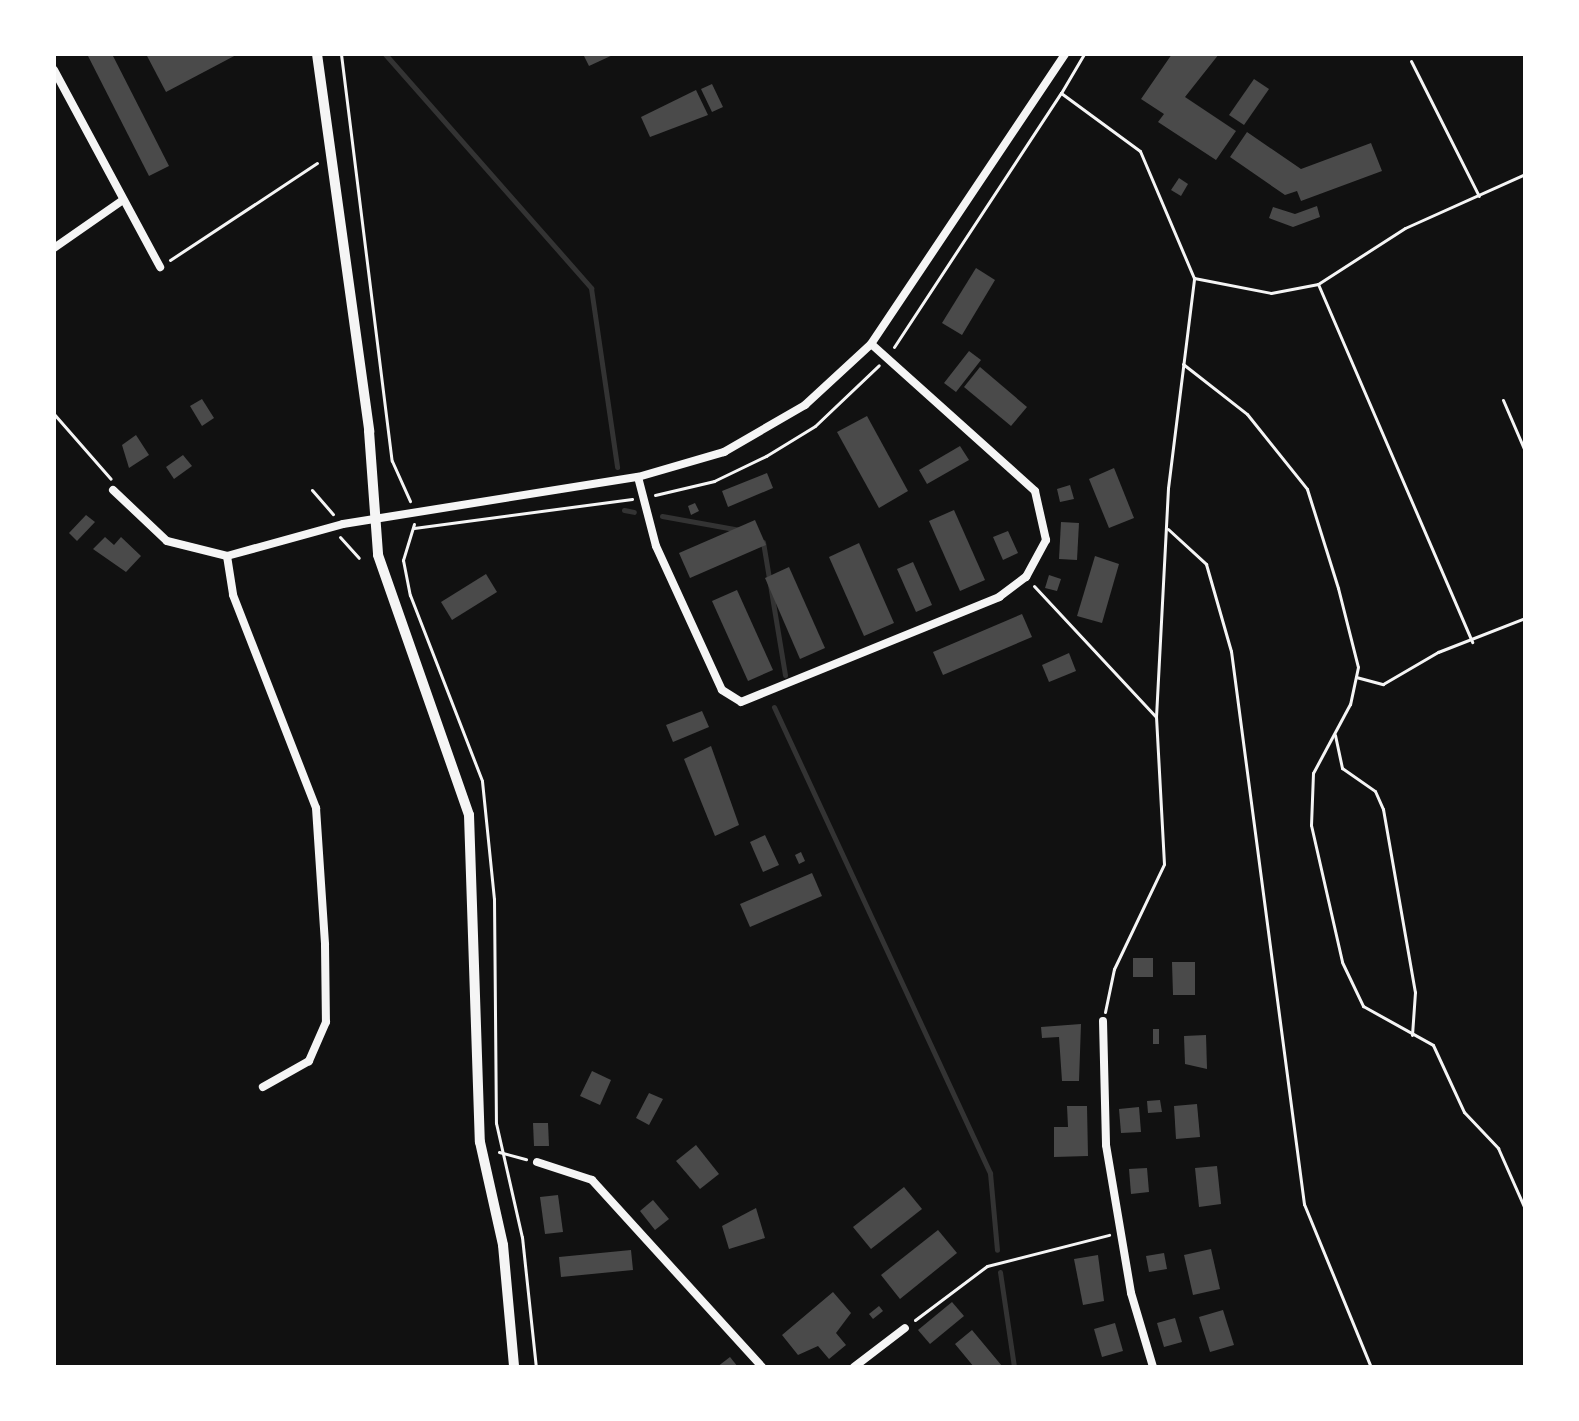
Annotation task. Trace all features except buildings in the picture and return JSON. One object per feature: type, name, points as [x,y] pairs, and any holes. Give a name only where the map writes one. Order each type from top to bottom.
[{"type":"street","points":[[317,54],[327,156],[376,518],[392,609],[469,815],[480,1142],[503,1245],[514,1367]]},
{"type":"street","points":[[113,490],[167,541],[227,556],[343,524],[638,477],[763,433],[845,375],[871,344],[1065,54]]},
{"type":"street","points":[[54,70],[160,267]]},
{"type":"street","points":[[54,248],[123,200]]},
{"type":"street","points":[[638,477],[656,546],[722,690],[741,702],[999,597],[1026,577],[1046,540],[1035,491],[871,344]]},
{"type":"street","points":[[227,556],[233,595],[316,808],[326,1022],[309,1061],[263,1087]]},
{"type":"street","points":[[1103,1021],[1106,1145],[1119,1234],[1153,1367]]},
{"type":"street","points":[[537,1162],[592,1180],[762,1367]]},
{"type":"street","points":[[854,1367],[905,1328]]},
{"type":"path","points":[[341,54],[392,461],[414,512]]},
{"type":"path","points":[[413,528],[644,497],[714,481],[766,456],[815,426],[887,357],[1084,54]]},
{"type":"path","points":[[1411,61],[1480,197]]},
{"type":"path","points":[[1061,93],[1140,151],[1194,278],[1168,529],[1156,717],[1164,864],[1114,969],[1103,1021]]},
{"type":"path","points":[[160,267],[327,156]]},
{"type":"path","points":[[1194,278],[1271,293],[1318,284],[1405,228],[1480,197],[1525,174]]},
{"type":"path","points":[[1318,284],[1472,642]]},
{"type":"path","points":[[1183,364],[1247,414],[1307,489],[1356,677],[1335,733],[1313,773],[1311,825],[1342,962],[1363,1006],[1433,1045],[1464,1112],[1498,1148],[1525,1209]]},
{"type":"path","points":[[1503,400],[1525,451]]},
{"type":"path","points":[[54,414],[111,475],[113,490]]},
{"type":"path","points":[[312,490],[343,524]]},
{"type":"path","points":[[329,528],[359,558]]},
{"type":"path","points":[[1168,529],[1206,564],[1231,651],[1304,1204],[1371,1367]]},
{"type":"path","points":[[1026,577],[1156,717]]},
{"type":"path","points":[[1356,677],[1383,684],[1525,618]]},
{"type":"path","points":[[1335,733],[1333,752],[1342,768],[1375,791],[1383,809],[1415,992],[1412,1035]]},
{"type":"path","points":[[499,1152],[537,1162]]},
{"type":"path","points":[[905,1328],[987,1266],[1119,1234]]},
{"type":"waterway","points":[[385,54],[591,288],[617,467]]},
{"type":"waterway","points":[[624,510],[634,512]]},
{"type":"waterway","points":[[662,516],[740,530]]},
{"type":"waterway","points":[[763,542],[785,675]]},
{"type":"waterway","points":[[774,707],[990,1173],[997,1250]]},
{"type":"waterway","points":[[1000,1272],[1014,1367]]}]
